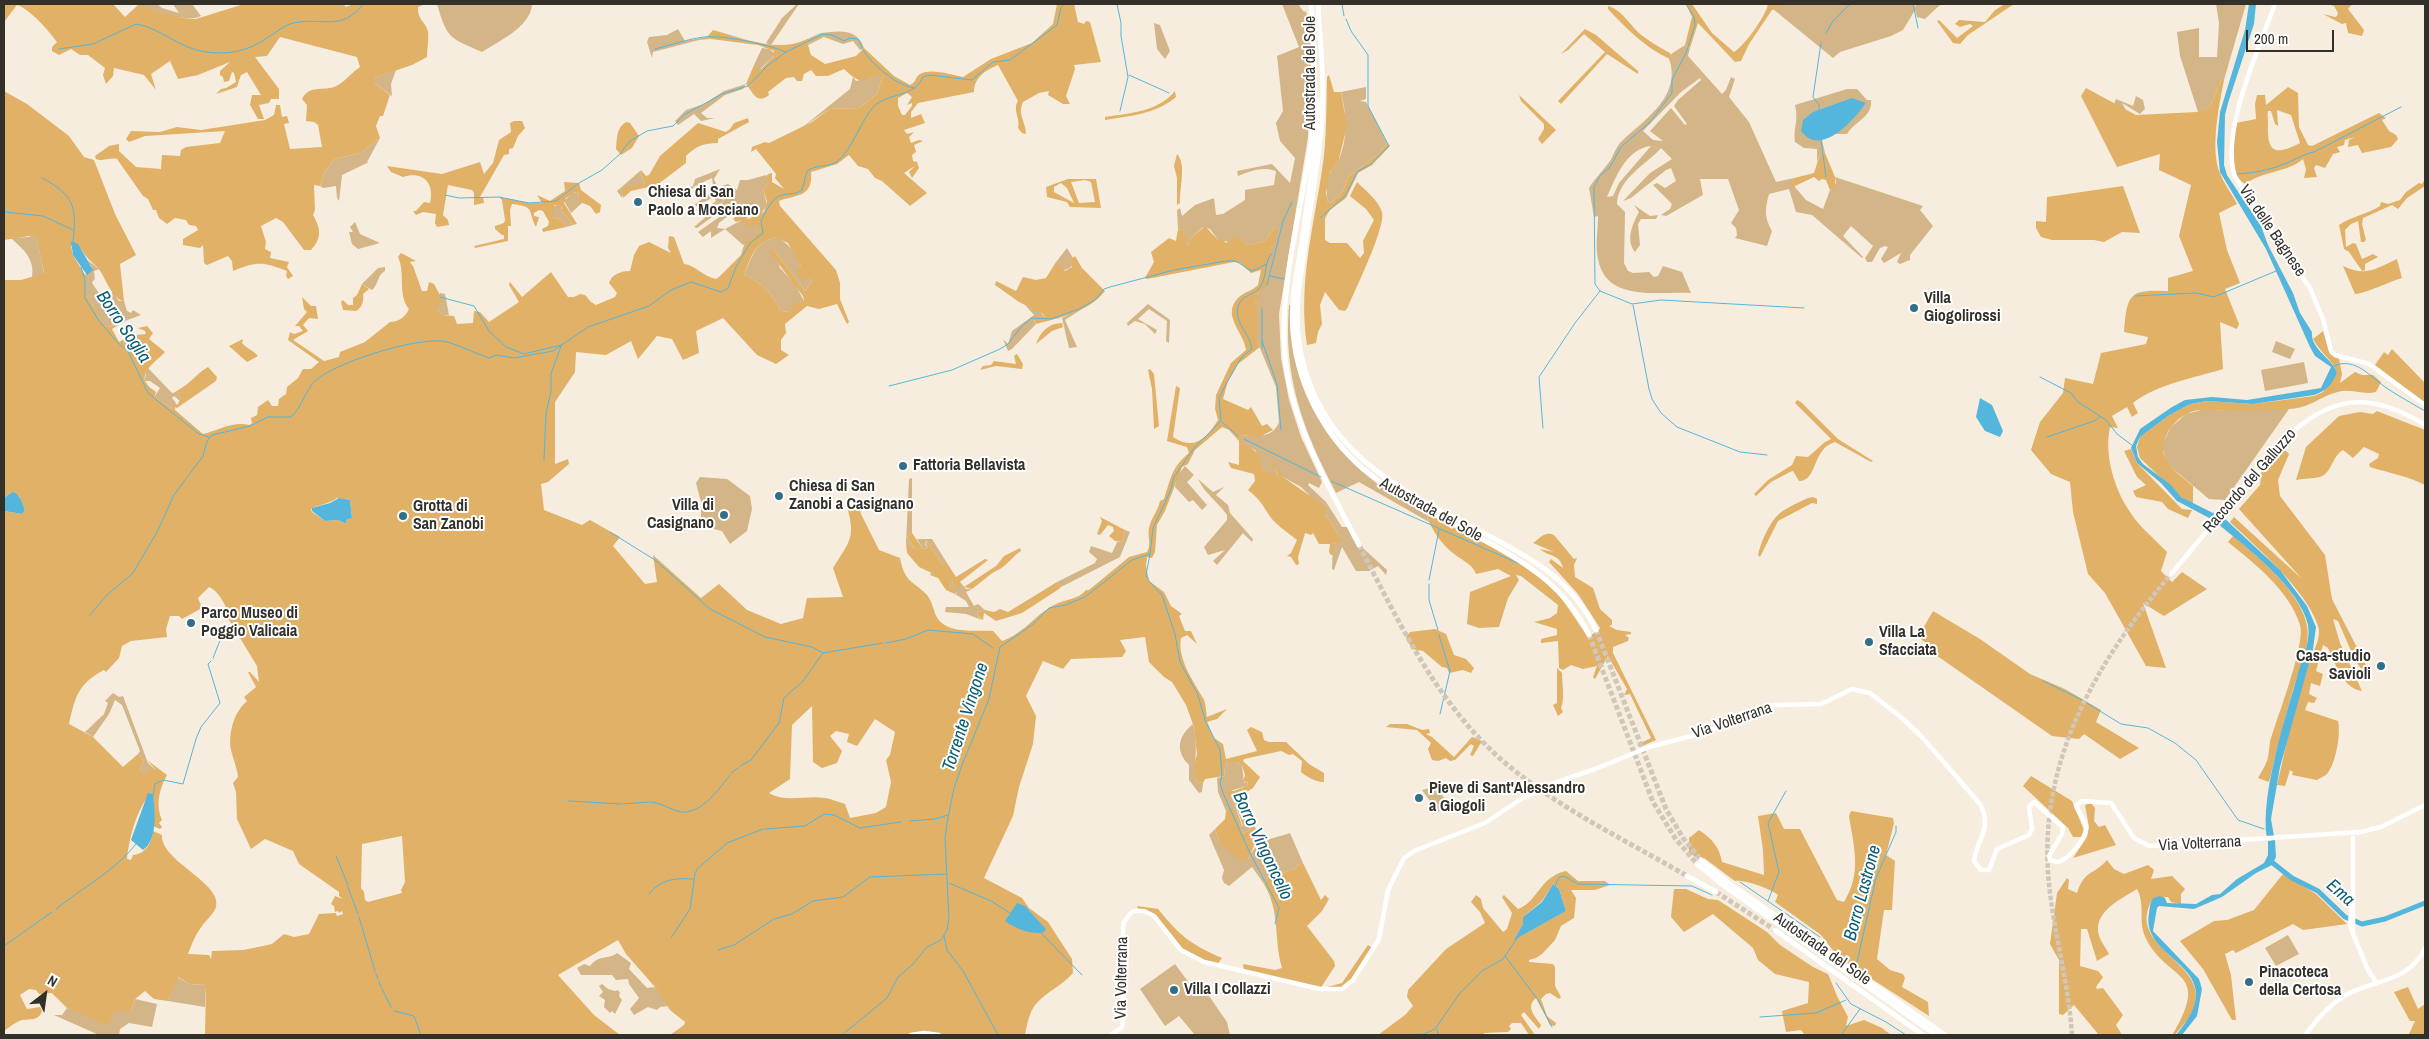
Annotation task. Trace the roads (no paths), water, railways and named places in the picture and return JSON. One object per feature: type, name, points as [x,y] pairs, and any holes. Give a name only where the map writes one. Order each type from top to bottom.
[{"type":"highway","name":"Autostrada del Sole","points":[[1311,4],[1315,68],[1311,141],[1288,276],[1284,321],[1285,356],[1301,425],[1359,545]]},
{"type":"highway","name":"Autostrada del Sole","points":[[1318,4],[1322,130],[1298,289],[1297,319],[1304,366],[1319,404],[1342,439],[1374,472],[1403,491],[1544,567],[1576,596],[1596,630]]},
{"type":"highway","name":"Autostrada del Sole","points":[[1321,67],[1313,165],[1294,290],[1292,319],[1299,367],[1315,408],[1337,442],[1372,477],[1400,495],[1527,563],[1565,597],[1588,635]]},
{"type":"highway","name":"Autostrada del Sole","points":[[1936,1035],[1727,888],[1699,862],[1945,1035]]},
{"type":"highway","points":[[1687,876],[1716,892]]},
{"type":"highway","name":"Autostrada del Sole","points":[[1775,930],[1923,1035]]},
{"type":"main road","name":"Via delle Bagnese","points":[[2275,4],[2234,125],[2231,157],[2236,177],[2310,288],[2326,327],[2331,351],[2335,355],[2369,364],[2425,405]]},
{"type":"main road","name":"Raccordo del Galluzzo","points":[[2171,574],[2234,498],[2301,422],[2327,408],[2361,402],[2378,403],[2401,411],[2425,425]]},
{"type":"main road","name":"Via Volterrana","points":[[1111,1035],[1122,1026],[1122,928],[1126,918],[1134,911],[1144,911],[1154,916],[1181,950],[1204,962],[1320,989],[1342,989],[1353,980],[1379,939],[1388,890],[1408,855],[1485,823],[1541,788],[1649,747],[1707,732],[1768,706],[1826,703],[1852,689],[1864,690],[1922,737],[1968,788],[1986,814],[1984,832],[1974,861],[1981,870],[1989,870],[1992,857],[1997,849],[2029,835],[2032,829],[2029,807],[2034,802],[2063,827],[2062,834],[2049,856],[2054,862],[2068,857],[2085,835],[2086,826],[2076,806],[2082,801],[2111,804],[2134,838],[2146,846],[2351,834]]},
{"type":"main road","points":[[2377,984],[2370,976],[2353,933],[2351,834],[2381,827],[2425,806]]},
{"type":"main road","points":[[2305,1035],[2335,1002],[2349,994],[2396,978],[2410,969],[2419,960],[2425,948]]},
{"type":"main road","points":[[2365,988],[2370,981],[2370,976]]},
{"type":"main road","points":[[911,1035],[924,1032],[939,1035]]},
{"type":"water","points":[[2249,4],[2256,4],[2254,24],[2225,115],[2224,165],[2227,175],[2261,226],[2268,245],[2293,293],[2300,313],[2312,332],[2314,343],[2337,372],[2328,386],[2314,395],[2253,404],[2207,401],[2190,404],[2168,416],[2140,437],[2136,446],[2138,457],[2143,464],[2171,485],[2181,497],[2217,515],[2213,520],[2177,501],[2161,483],[2137,463],[2131,448],[2140,429],[2185,400],[2212,397],[2247,400],[2321,388],[2331,367],[2315,356],[2266,249],[2220,172],[2217,142],[2220,112],[2245,30]]},
{"type":"water","points":[[1852,98],[1866,103],[1854,118],[1836,134],[1818,140],[1809,138],[1801,131],[1803,120],[1813,112]]},
{"type":"water","points":[[71,241],[78,244],[93,270],[87,275],[73,255]]},
{"type":"water","points":[[1980,398],[1992,405],[2003,431],[2000,437],[1985,431],[1976,417]]},
{"type":"water","points":[[12,492],[17,494],[22,501],[25,510],[22,514],[4,511],[4,498]]},
{"type":"water","points":[[339,498],[350,500],[352,518],[346,520],[347,524],[338,520],[325,521],[312,511],[312,508],[330,503]]},
{"type":"water","points":[[2223,517],[2280,570],[2307,606],[2316,627],[2313,649],[2280,767],[2271,819],[2274,836],[2267,837],[2266,829],[2266,810],[2272,770],[2307,645],[2308,625],[2303,611],[2283,583],[2257,556],[2218,524]]},
{"type":"water","points":[[148,793],[153,794],[154,825],[151,839],[143,850],[131,840]]},
{"type":"water","points":[[2275,840],[2276,857],[2272,865],[2256,873],[2222,897],[2194,909],[2159,906],[2157,908],[2153,931],[2199,979],[2202,989],[2197,1016],[2182,1035],[2176,1035],[2192,1012],[2196,993],[2192,979],[2182,966],[2158,943],[2150,930],[2149,913],[2153,898],[2160,896],[2165,898],[2167,903],[2196,904],[2212,895],[2220,894],[2237,879],[2264,863],[2268,855],[2268,841]]},
{"type":"water","points":[[1553,884],[1559,889],[1566,911],[1514,940],[1523,924],[1523,917],[1542,902]]},
{"type":"water","points":[[1017,903],[1025,906],[1046,929],[1044,932],[1024,931],[1005,921]]},
{"type":"waterway","points":[[59,49],[93,44],[136,24],[153,29],[178,43],[196,50],[215,53],[238,51],[253,46],[290,24],[346,19],[363,4]]},
{"type":"waterway","name":"Borro Soglia","points":[[89,616],[107,595],[133,573],[157,532],[174,495],[203,456],[207,441],[212,435],[250,426],[268,417],[291,417],[311,386],[320,377],[345,364],[396,347],[413,343],[442,341],[489,358],[496,355],[514,358],[553,351],[588,327],[649,306],[671,290],[691,282],[721,292],[728,288],[736,267],[750,243],[763,233],[761,221],[772,202],[782,195],[802,190],[807,171],[815,167],[832,164],[839,160],[873,107],[884,100],[915,88],[923,77],[930,75],[972,80],[993,62],[1010,60],[1057,25],[1061,8],[1064,4]]},
{"type":"waterway","points":[[1117,4],[1128,77],[1120,111]]},
{"type":"waterway","name":"Torrente Vingone","points":[[1342,4],[1344,16]]},
{"type":"waterway","points":[[1686,4],[1694,17],[1695,25],[1686,53],[1672,80],[1672,93],[1650,122],[1621,147],[1610,167],[1600,176],[1594,187],[1595,284],[1600,291],[1632,304],[1661,300],[1804,308]]},
{"type":"waterway","points":[[1826,33],[1833,21],[1850,4]]},
{"type":"waterway","points":[[1913,4],[1918,28]]},
{"type":"waterway","name":"Torrente Vingone","points":[[1320,218],[1345,196],[1358,171],[1370,165],[1389,146],[1368,106],[1368,55],[1351,31],[1346,19]]},
{"type":"waterway","points":[[445,195],[459,198],[499,197],[529,203],[556,201],[579,183],[602,170],[620,154],[630,141],[647,131],[673,126],[684,115],[722,94],[748,86],[767,66],[786,52],[823,34],[832,35],[844,41],[850,38],[858,39],[865,53],[881,70],[901,84],[915,88]]},
{"type":"waterway","points":[[655,49],[692,39],[712,37],[757,43],[785,52]]},
{"type":"waterway","points":[[1819,111],[1819,105],[1813,97],[1821,43]]},
{"type":"waterway","points":[[1129,75],[1169,93]]},
{"type":"waterway","points":[[2237,174],[2273,168],[2314,152],[2401,107]]},
{"type":"waterway","points":[[1821,140],[1826,177]]},
{"type":"waterway","points":[[42,178],[61,190],[71,203],[74,220],[73,243]]},
{"type":"waterway","name":"Torrente Vingone","points":[[1267,285],[1283,221],[1292,202]]},
{"type":"waterway","points":[[4,212],[43,216],[73,230]]},
{"type":"waterway","name":"Torrente Vingone","points":[[842,1035],[887,998],[898,977],[913,964],[927,947],[941,940],[947,930],[949,919],[945,838],[947,823],[954,788],[989,699],[1000,647],[1032,625],[1049,608],[1065,605],[1085,597],[1132,560],[1150,554],[1153,528],[1170,492],[1174,477],[1194,448],[1221,421],[1219,398],[1241,358],[1252,349],[1237,315],[1238,308],[1242,299],[1257,291],[1261,286],[1268,260],[1272,253]]},
{"type":"waterway","points":[[889,386],[952,370],[1000,349],[1008,344],[1021,327],[1032,318],[1051,319],[1079,309],[1095,300],[1104,289],[1110,287],[1174,270],[1226,261],[1237,262],[1252,271],[1267,264]]},
{"type":"waterway","name":"Borro Soglia","points":[[81,267],[85,280],[85,298],[99,321],[118,343],[128,351],[148,393],[199,434],[209,437]]},
{"type":"waterway","points":[[2135,296],[2196,293],[2214,297],[2276,271]]},
{"type":"waterway","points":[[1270,276],[1284,279]]},
{"type":"waterway","points":[[1543,428],[1539,377],[1575,323],[1600,291]]},
{"type":"waterway","points":[[440,297],[474,306],[489,331],[506,347],[524,354],[561,345]]},
{"type":"waterway","points":[[1633,305],[1649,389],[1652,399],[1661,413],[1677,427],[1740,452],[1767,455]]},
{"type":"waterway","points":[[1262,308],[1262,348]]},
{"type":"waterway","points":[[1262,341],[1277,384],[1281,430]]},
{"type":"waterway","points":[[544,460],[546,413],[551,392],[551,374],[561,346]]},
{"type":"waterway","points":[[2334,366],[2342,364],[2356,366],[2388,389],[2425,411]]},
{"type":"waterway","points":[[2040,377],[2071,393],[2078,402],[2106,420],[2117,434],[2133,446]]},
{"type":"waterway","points":[[2047,437],[2094,421],[2100,417]]},
{"type":"waterway","points":[[1222,422],[1238,436]]},
{"type":"waterway","points":[[1244,439],[1321,477]]},
{"type":"waterway","points":[[1331,481],[1520,564]]},
{"type":"waterway","points":[[1429,580],[1439,530]]},
{"type":"waterway","points":[[610,532],[655,560],[710,609],[765,637],[812,647],[823,653]]},
{"type":"waterway","name":"Borro Vingoncello","points":[[1150,554],[1146,575],[1162,595],[1175,634],[1180,662],[1198,695],[1205,720],[1220,750],[1222,775],[1220,783],[1223,793],[1249,851],[1279,908],[1275,924]]},
{"type":"waterway","points":[[1429,584],[1429,600],[1438,630]]},
{"type":"waterway","points":[[886,643],[906,639],[928,630],[973,634],[993,648]]},
{"type":"waterway","points":[[213,658],[223,633]]},
{"type":"waterway","points":[[1439,635],[1450,671],[1440,714]]},
{"type":"waterway","points":[[740,766],[751,760],[779,723],[784,698],[803,681],[823,653],[883,643]]},
{"type":"waterway","points":[[153,796],[155,784],[163,780],[183,784],[201,727],[220,703],[208,664],[211,661]]},
{"type":"waterway","points":[[2043,681],[2082,700],[2121,724],[2148,728],[2175,743],[2196,760],[2238,820],[2264,829]]},
{"type":"waterway","points":[[731,773],[738,768]]},
{"type":"waterway","points":[[651,802],[681,812],[689,812],[709,800],[730,775]]},
{"type":"waterway","points":[[1768,901],[1779,872],[1768,823],[1786,791]]},
{"type":"waterway","points":[[569,801],[621,804]]},
{"type":"waterway","points":[[623,804],[649,802]]},
{"type":"waterway","points":[[765,829],[805,826],[824,814],[834,815],[860,828],[901,822]]},
{"type":"waterway","points":[[910,821],[935,819],[948,815]]},
{"type":"waterway","name":"Borro Lastrone","points":[[1853,967],[1857,962],[1876,878],[1896,832],[1896,826]]},
{"type":"waterway","points":[[671,938],[690,909],[697,869],[727,843],[763,829]]},
{"type":"waterway","points":[[56,909],[118,863],[136,844]]},
{"type":"waterway","name":"Torrente Vingone","points":[[336,856],[348,885]]},
{"type":"waterway","name":"Ema","points":[[2269,860],[2292,878],[2318,891],[2345,917],[2362,924],[2385,919],[2425,903]]},
{"type":"waterway","points":[[718,950],[734,945],[774,919],[792,914],[813,901],[843,897],[870,877],[946,874]]},
{"type":"waterway","points":[[1555,886],[1559,877],[1564,876],[1578,884],[1692,886],[1712,895]]},
{"type":"waterway","points":[[649,894],[663,882],[693,879]]},
{"type":"waterway","points":[[1740,882],[1820,937]]},
{"type":"waterway","points":[[949,883],[991,901],[1010,913]]},
{"type":"waterway","name":"Torrente Vingone","points":[[348,887],[358,914]]},
{"type":"waterway","points":[[4,946],[52,912]]},
{"type":"waterway","name":"Torrente Vingone","points":[[359,917],[375,971]]},
{"type":"waterway","points":[[1041,933],[1082,975]]},
{"type":"waterway","points":[[944,936],[947,950],[963,971],[998,1035]]},
{"type":"waterway","points":[[1388,1035],[1424,1034],[1435,1029],[1460,993],[1482,971],[1503,959],[1518,937]]},
{"type":"waterway","points":[[1505,956],[1538,1000],[1552,1027]]},
{"type":"waterway","name":"Torrente Vingone","points":[[376,974],[378,979]]},
{"type":"waterway","name":"Torrente Vingone","points":[[379,982],[381,987]]},
{"type":"waterway","name":"Borro Lastrone","points":[[1836,983],[1851,1004],[1886,1022],[1906,1035]]},
{"type":"waterway","name":"Torrente Vingone","points":[[382,989],[391,1007]]},
{"type":"waterway","points":[[1760,1017],[1816,1013],[1846,1000]]},
{"type":"waterway","points":[[1841,1035],[1860,1009]]},
{"type":"waterway","name":"Torrente Vingone","points":[[394,1011],[414,1016],[421,1035]]},
{"type":"waterway","points":[[1437,1029],[1438,1035]]},
{"type":"tunnel","points":[[1359,545],[1407,637],[1425,667],[1465,723],[1489,748],[1515,771],[1556,800],[1687,876]]},
{"type":"tunnel","points":[[2072,1035],[2068,999],[2050,893],[2047,847],[2051,803],[2061,761],[2075,721],[2094,682],[2117,645],[2171,574]]},
{"type":"tunnel","points":[[1596,630],[1666,809],[1683,838],[1701,860]]},
{"type":"tunnel","points":[[1589,635],[1653,802],[1675,838],[1697,864]]},
{"type":"tunnel","points":[[1716,892],[1775,930]]},
{"type":"place","name":"Chiesa di San Paolo a Mosciano","points":[[638,202]]},
{"type":"place","name":"Villa Giogolirossi","points":[[1914,308]]},
{"type":"place","name":"Fattoria Bellavista","points":[[903,466]]},
{"type":"place","name":"Chiesa di San Zanobi a Casignano","points":[[779,496]]},
{"type":"place","name":"Villa di Casignano","points":[[724,515]]},
{"type":"place","name":"Grotta di San Zanobi","points":[[403,516]]},
{"type":"place","name":"Parco Museo di Poggio Valicaia","points":[[191,623]]},
{"type":"place","name":"Villa La Sfacciata","points":[[1869,642]]},
{"type":"place","name":"Casa-studio Savioli","points":[[2381,666]]},
{"type":"place","name":"Pieve di Sant'Alessandro a Giogoli","points":[[1419,798]]},
{"type":"place","name":"Pinacoteca della Certosa","points":[[2249,982]]},
{"type":"place","name":"Villa I Collazzi","points":[[1174,990]]}]
